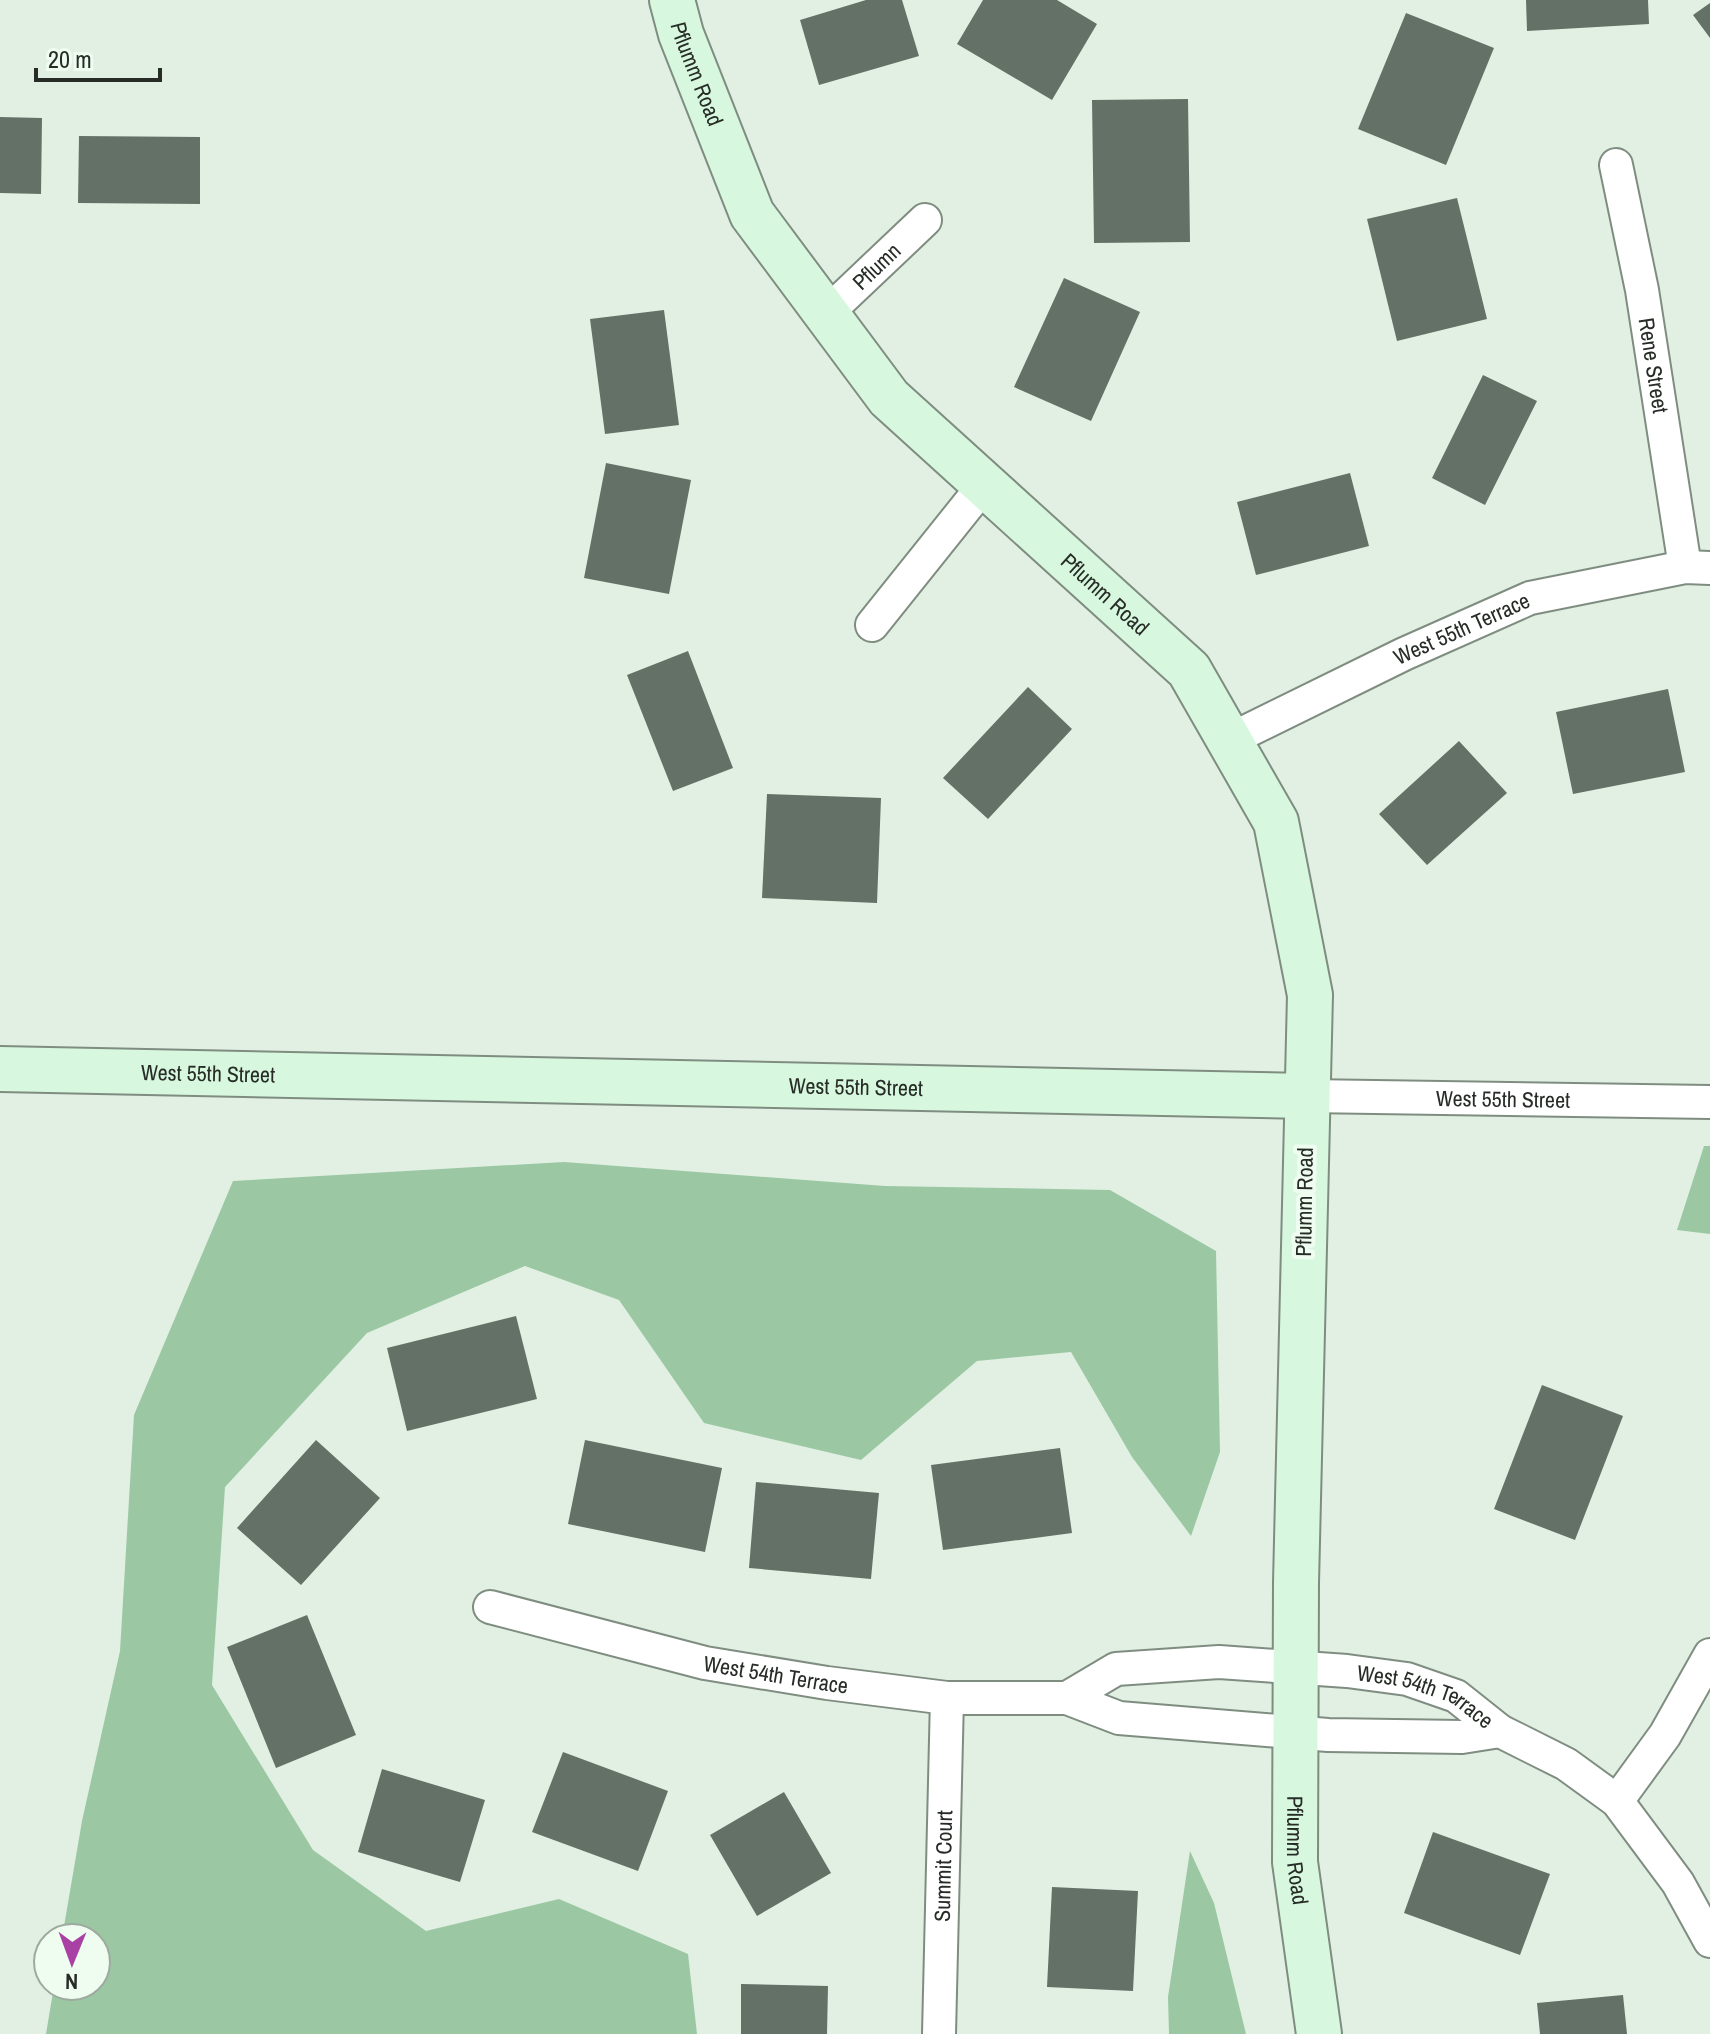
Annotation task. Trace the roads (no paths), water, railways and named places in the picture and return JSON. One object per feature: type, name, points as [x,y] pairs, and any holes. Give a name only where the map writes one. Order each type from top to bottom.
[{"type":"main road","name":"Pflumm Road","points":[[672,0],[681,34],[752,214],[889,398],[1189,670],[1276,822],[1310,995],[1295,1862],[1319,2034]]},
{"type":"main road","name":"West 55th Street","points":[[0,1069],[1307,1096]]},
{"type":"street","name":"Rene Street","points":[[1616,165],[1698,568]]},
{"type":"street","name":"Pflumn","points":[[827,313],[925,220]]},
{"type":"street","points":[[872,625],[984,485]]},
{"type":"street","name":"West 55th Terrace","points":[[1229,740],[1404,654],[1530,598],[1698,568]]},
{"type":"street","name":"West 55th Street","points":[[1307,1096],[1710,1102]]},
{"type":"street","name":"West 54th Terrace","points":[[490,1607],[705,1663],[947,1698],[1067,1698],[1119,1718],[1296,1733],[1462,1737],[1500,1731]]},
{"type":"street","points":[[1617,1801],[1665,1735],[1710,1655]]},
{"type":"street","name":"West 54th Terrace","points":[[1067,1698],[1116,1669],[1219,1662],[1407,1679],[1456,1696],[1500,1731],[1566,1764],[1617,1801],[1678,1883],[1710,1941]]},
{"type":"street","name":"Summit Court","points":[[939,2034],[947,1698]]}]
